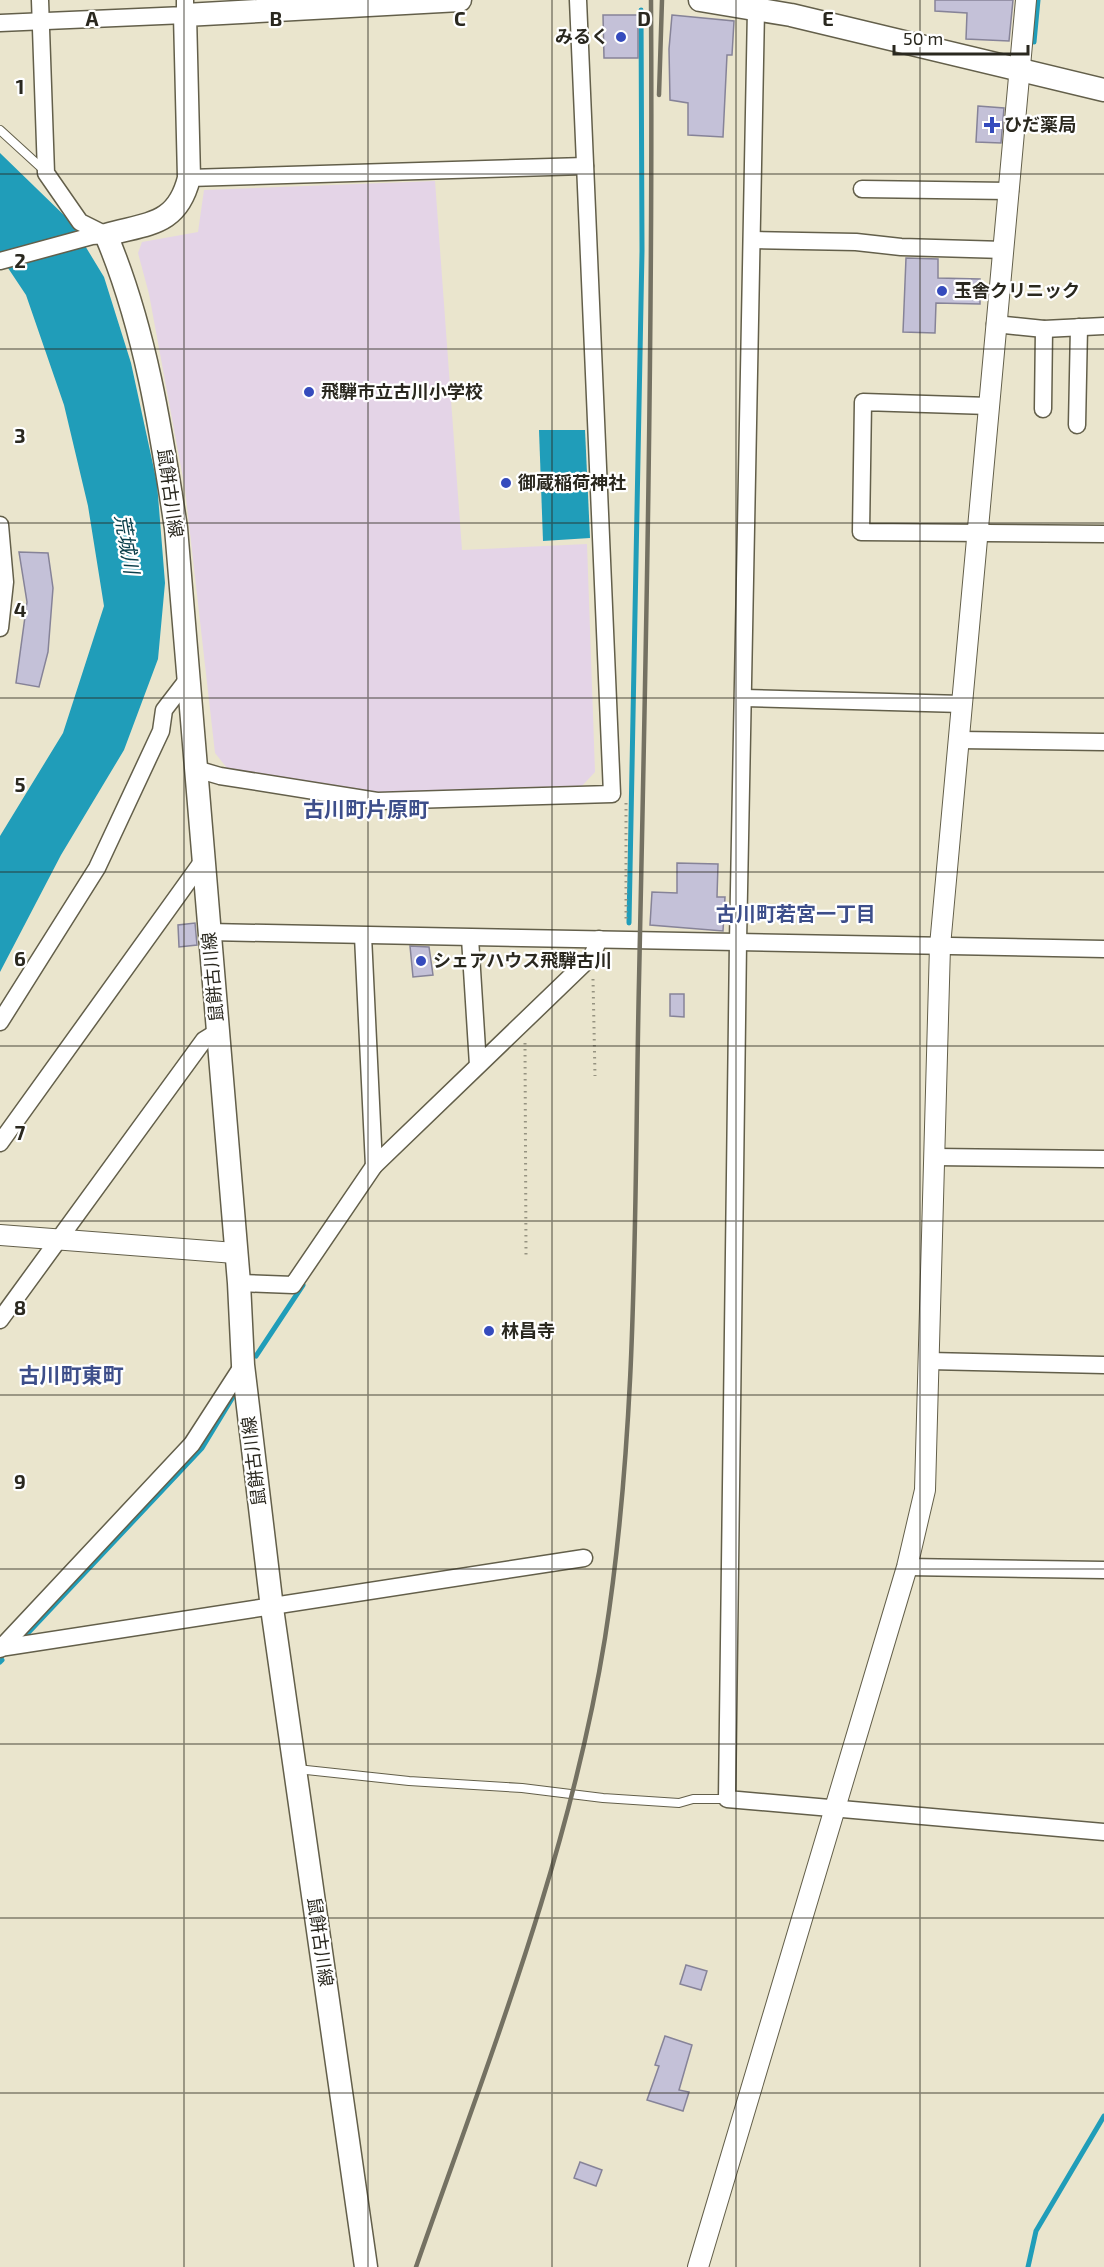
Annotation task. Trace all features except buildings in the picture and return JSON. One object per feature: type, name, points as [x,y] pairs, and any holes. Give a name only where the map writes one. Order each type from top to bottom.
[{"type":"main road","points":[[97,236],[158,221],[171,214],[179,206],[189,177],[185,8],[460,0]]},
{"type":"main road","points":[[700,0],[790,15],[1104,90]]},
{"type":"main road","name":"鼠餅古川線","points":[[97,236],[120,267],[160,425],[176,528],[202,862],[239,1283],[243,1365],[272,1608],[297,1769],[366,2267]]},
{"type":"street","points":[[40,0],[46,173],[80,222],[97,236]]},
{"type":"street","points":[[196,769],[220,776],[377,801],[612,795],[578,0]]},
{"type":"street","points":[[698,2267],[907,1567],[925,1490],[940,946],[1026,0]]},
{"type":"street","points":[[0,23],[41,22],[185,8]]},
{"type":"street","points":[[756,9],[738,942],[727,1799],[1104,1832]]},
{"type":"street","points":[[189,177],[585,166]]},
{"type":"street","points":[[862,189],[1010,191]]},
{"type":"street","points":[[0,261],[97,236]]},
{"type":"street","points":[[752,240],[856,242],[901,247],[1004,250]]},
{"type":"street","points":[[995,324],[1044,329],[1104,326]]},
{"type":"street","points":[[1077,425],[1079,327]]},
{"type":"street","points":[[1043,409],[1044,329]]},
{"type":"street","points":[[989,406],[863,402],[861,532],[1104,534]]},
{"type":"street","points":[[0,525],[6,582],[0,628]]},
{"type":"street","points":[[0,1022],[97,868],[161,731],[164,710],[187,680]]},
{"type":"street","points":[[744,698],[962,704]]},
{"type":"street","points":[[958,740],[1104,742]]},
{"type":"street","points":[[0,1143],[202,862]]},
{"type":"street","points":[[209,932],[1104,949]]},
{"type":"street","points":[[363,936],[374,1166]]},
{"type":"street","points":[[470,938],[478,1065]]},
{"type":"street","points":[[239,1283],[293,1285],[374,1166],[592,956],[600,939]]},
{"type":"street","points":[[0,1320],[204,1040],[217,1032]]},
{"type":"street","points":[[935,1157],[1104,1159]]},
{"type":"street","points":[[0,1235],[236,1253]]},
{"type":"street","points":[[929,1361],[1104,1365]]},
{"type":"street","points":[[0,1648],[192,1444],[243,1365]]},
{"type":"street","points":[[0,1648],[272,1608],[584,1558]]},
{"type":"street","points":[[907,1567],[1104,1570]]},
{"type":"lane","points":[[0,130],[46,173]]},
{"type":"lane","points":[[297,1769],[409,1781],[522,1788],[603,1798],[679,1803],[693,1799],[727,1799]]},
{"type":"path","points":[[612,795],[626,801],[626,939]]},
{"type":"path","points":[[592,956],[595,1076]]},
{"type":"path","points":[[525,1020],[526,1256]]},
{"type":"shaded area","name":"飛騨市立古川小学校","points":[[435,181],[462,550],[587,544],[595,772],[581,787],[387,794],[227,768],[215,753],[185,489],[149,294],[138,253],[142,242],[198,232],[204,190]]},
{"type":"water","name":"荒城川","points":[[0,153],[70,221],[104,277],[131,363],[157,483],[165,583],[158,659],[124,750],[61,855],[0,972],[0,836],[63,733],[104,606],[88,506],[64,405],[26,295],[0,256]]},
{"type":"water","points":[[539,430],[585,430],[590,538],[543,541]]},
{"type":"waterway","points":[[1034,42],[1038,0]]},
{"type":"waterway","points":[[629,923],[642,251],[641,10]]},
{"type":"waterway","points":[[256,1356],[303,1285]]},
{"type":"waterway","points":[[27,1634],[202,1448],[236,1392]]},
{"type":"waterway","points":[[1028,2267],[1036,2231],[1104,2116]]},
{"type":"railway","points":[[416,2267],[498,2035],[549,1878],[590,1719],[605,1638],[616,1556],[629,1393],[635,1228],[648,490],[651,0]]},
{"type":"railway","points":[[659,95],[662,0]]},
{"type":"place","name":"みるく","points":[[621,37]]},
{"type":"place","name":"ひだ薬局","points":[[992,125]]},
{"type":"place","name":"玉舎クリニック","points":[[942,291]]},
{"type":"place","name":"飛騨市立古川小学校","points":[[309,392]]},
{"type":"place","name":"御蔵稲荷神社","points":[[506,483]]},
{"type":"place","name":"シェアハウス飛騨古川","points":[[421,961]]},
{"type":"place","name":"林昌寺","points":[[489,1331]]},
{"type":"district","name":"古川町片原町","points":[[366,810]]},
{"type":"district","name":"古川町若宮一丁目","points":[[796,914]]},
{"type":"district","name":"古川町東町","points":[[71,1376]]}]
